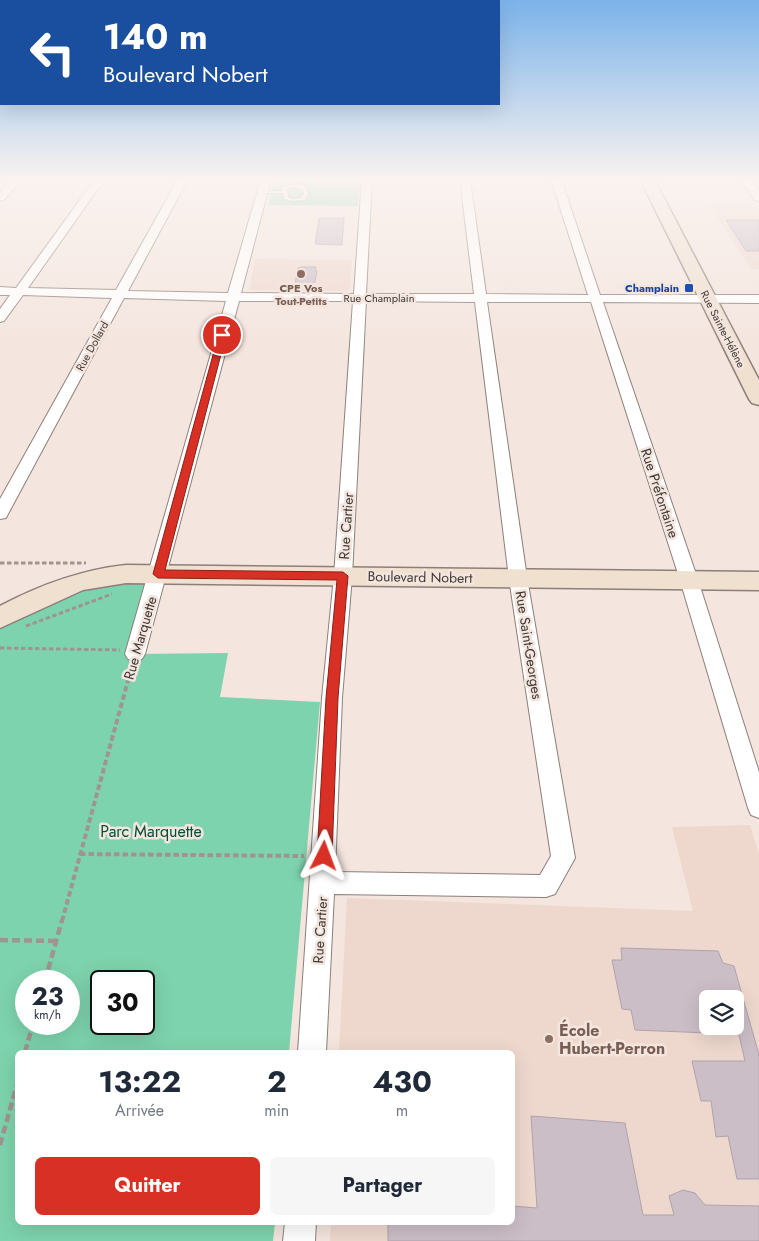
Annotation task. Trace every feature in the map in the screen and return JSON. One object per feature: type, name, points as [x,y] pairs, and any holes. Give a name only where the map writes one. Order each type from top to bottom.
[{"type":"street","points":[[0,318],[58,237]]},
{"type":"street","name":"Rue Dollard","points":[[0,514],[152,237]]},
{"type":"street","name":"Rue Marquette","points":[[135,654],[249,237]]},
{"type":"street","name":"Rue Cartier","points":[[312,1050],[332,698],[343,576],[364,237]]},
{"type":"street","name":"Rue Saint-Georges","points":[[323,883],[546,886],[563,858],[518,578],[473,237]]},
{"type":"street","name":"Rue Préfontaine","points":[[575,237],[689,580],[759,808]]},
{"type":"street","name":"Rue Sainte-Hélène","points":[[677,237],[759,399]]},
{"type":"street","name":"Rue Champlain","points":[[0,291],[232,297],[759,299]]},
{"type":"street","name":"Boulevard Nobert","points":[[9,623],[75,582],[100,576],[158,574],[759,581]]},
{"type":"street","points":[[299,1241],[301,1225]]},
{"type":"path","points":[[0,563],[90,563]]},
{"type":"path","points":[[9,623],[37,623],[121,591]]},
{"type":"path","points":[[0,648],[119,649],[135,654]]},
{"type":"path","name":"Rue Marquette","points":[[48,970],[135,654]]},
{"type":"path","points":[[80,854],[324,856]]},
{"type":"path","points":[[0,940],[56,941]]},
{"type":"path","points":[[26,1050],[30,1035]]},
{"type":"path","points":[[0,1144],[15,1092]]},
{"type":"shaded area","points":[[730,237],[759,237],[759,269],[751,269]]},
{"type":"shaded area","name":"CPE Vos Tout-Petits","points":[[255,259],[352,260],[350,289],[346,291],[249,290]]},
{"type":"shaded area","name":"École Hubert-Perron","points":[[750,825],[759,854],[759,1241],[330,1241],[331,1225],[515,1225],[515,1050],[339,1050],[347,898],[693,911],[672,827]]},
{"type":"green space","name":"Parc Marquette","points":[[158,574],[135,654],[228,653],[220,697],[320,702],[289,1050],[15,1050],[15,1225],[275,1225],[273,1241],[0,1241],[0,624],[65,590]]},
{"type":"building","points":[[316,237],[343,237],[342,245],[315,244]]},
{"type":"building","points":[[737,237],[759,237],[759,251],[746,251]]},
{"type":"building","points":[[316,267],[315,282],[295,284],[298,268]]},
{"type":"building","name":"École Hubert-Perron","points":[[621,948],[718,951],[723,963],[734,966],[741,990],[699,990],[699,1033],[635,1030],[631,1010],[622,1009],[612,960],[622,960]]},
{"type":"building","name":"École Hubert-Perron","points":[[744,1002],[759,1055],[759,1179],[737,1179],[728,1136],[716,1137],[711,1101],[701,1101],[692,1061],[745,1061],[739,1035],[744,1035]]},
{"type":"building","points":[[531,1116],[625,1123],[643,1215],[674,1215],[669,1196],[683,1190],[695,1193],[705,1205],[759,1206],[759,1241],[388,1241],[388,1225],[515,1225],[515,1206],[537,1208]]},
{"type":"place","name":"CPE Vos Tout-Petits","points":[[301,274]]},
{"type":"place","name":"Champlain","points":[[689,288]]},
{"type":"place","name":"École Hubert-Perron","points":[[549,1039]]},
{"type":"route","points":[[222,335],[158,574],[343,576],[332,698],[324,856]]}]
